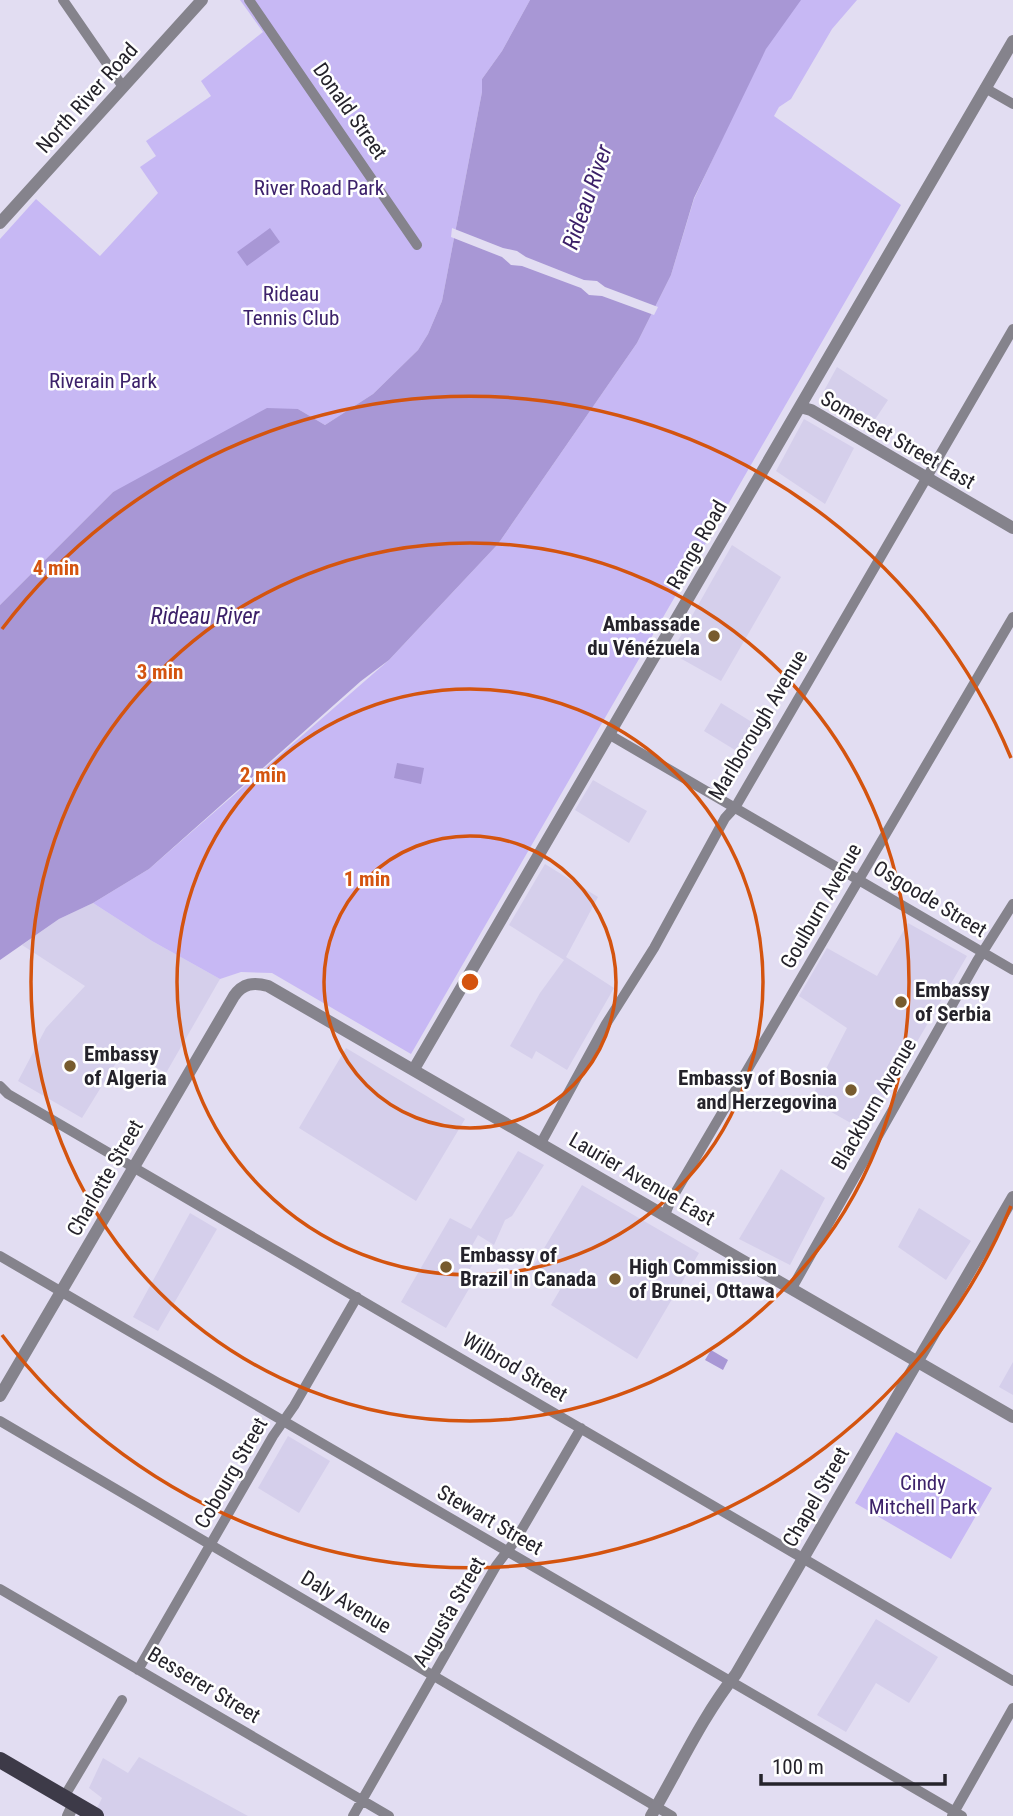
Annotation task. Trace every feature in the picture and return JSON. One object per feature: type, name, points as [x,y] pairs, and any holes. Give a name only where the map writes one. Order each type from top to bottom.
[{"type":"main road","points":[[0,1760],[68,1806],[96,1816]]},
{"type":"street","points":[[63,0],[123,87]]},
{"type":"street","name":"North River Road","points":[[0,223],[202,0]]},
{"type":"street","name":"Donald Street","points":[[249,0],[417,245]]},
{"type":"street","name":"Range Road","points":[[414,1069],[1013,41]]},
{"type":"street","points":[[985,88],[1013,104]]},
{"type":"street","name":"Marlborough Avenue","points":[[541,1143],[606,1024],[654,948],[725,818],[736,806],[1013,329]]},
{"type":"street","name":"Somerset Street East","points":[[800,407],[811,410],[1013,528]]},
{"type":"street","name":"Goulburn Avenue","points":[[665,1215],[671,1200],[1013,617]]},
{"type":"street","name":"Osgoode Street","points":[[610,735],[736,806],[1013,970]]},
{"type":"street","name":"Blackburn Avenue","points":[[792,1288],[1013,904]]},
{"type":"street","name":"Laurier Avenue East","points":[[249,984],[268,986],[1013,1417]]},
{"type":"street","name":"Charlotte Street","points":[[0,1396],[234,996],[243,986],[249,984]]},
{"type":"street","name":"Wilbrod Street","points":[[0,1086],[8,1094],[1013,1681]]},
{"type":"street","name":"Chapel Street","points":[[654,1812],[1013,1197]]},
{"type":"street","name":"Stewart Street","points":[[0,1255],[956,1815]]},
{"type":"street","name":"Cobourg Street","points":[[138,1670],[357,1297]]},
{"type":"street","name":"Daly Avenue","points":[[0,1421],[434,1677],[654,1812],[672,1816]]},
{"type":"street","name":"Augusta Street","points":[[353,1816],[581,1428]]},
{"type":"street","name":"Besserer Street","points":[[0,1589],[389,1816]]},
{"type":"street","points":[[68,1806],[122,1700]]},
{"type":"street","points":[[956,1815],[1013,1708]]},
{"type":"shaded area","points":[[837,367],[888,400],[870,427],[820,398]]},
{"type":"shaded area","points":[[804,419],[854,448],[825,504],[776,471]]},
{"type":"shaded area","points":[[732,545],[781,577],[721,681],[671,653]]},
{"type":"shaded area","points":[[721,703],[765,730],[748,758],[704,731]]},
{"type":"shaded area","points":[[593,780],[647,811],[629,843],[575,810]]},
{"type":"shaded area","points":[[545,864],[598,897],[566,957],[614,988],[567,1070],[536,1051],[532,1059],[510,1046],[540,993],[564,960],[509,925]]},
{"type":"shaded area","points":[[93,903],[152,941],[220,979],[166,1073],[124,1050],[82,1118],[18,1081],[46,1028],[85,986],[22,945],[59,919]]},
{"type":"shaded area","points":[[908,923],[967,956],[865,1131],[810,1100],[847,1028],[799,996],[827,948],[877,976]]},
{"type":"shaded area","points":[[346,1048],[465,1119],[416,1201],[299,1128]]},
{"type":"shaded area","name":"Embassy of Brazil in Canada","points":[[518,1151],[544,1165],[512,1216],[505,1220],[494,1245],[478,1235],[469,1251],[477,1257],[465,1277],[473,1282],[446,1328],[401,1302],[450,1218],[471,1229]]},
{"type":"shaded area","points":[[781,1169],[825,1198],[790,1265],[739,1239]]},
{"type":"shaded area","name":"High Commission of Brunei, Ottawa","points":[[582,1185],[699,1253],[637,1359],[551,1305],[561,1288],[531,1270]]},
{"type":"shaded area","points":[[919,1208],[971,1241],[946,1280],[898,1247]]},
{"type":"shaded area","points":[[190,1213],[217,1229],[158,1331],[133,1317]]},
{"type":"shaded area","points":[[1013,1362],[1013,1395],[999,1387]]},
{"type":"shaded area","points":[[288,1436],[330,1461],[299,1513],[258,1488]]},
{"type":"shaded area","points":[[876,1619],[938,1657],[909,1703],[876,1683],[846,1732],[817,1715]]},
{"type":"shaded area","points":[[139,1757],[248,1816],[93,1816],[102,1798],[89,1788],[103,1758],[128,1773]]},
{"type":"green space","points":[[240,0],[530,0],[502,51],[482,79],[482,92],[442,301],[418,350],[373,394],[325,425],[298,409],[113,492],[0,605],[0,239],[36,199],[100,256],[158,193],[140,167],[156,156],[146,141],[211,96],[201,81],[263,32]]},
{"type":"green space","points":[[793,0],[857,0],[832,29],[791,99],[779,107],[774,116],[901,205],[411,1054],[272,973],[241,972],[220,979],[152,941],[93,903],[149,869],[389,660],[498,544],[637,343],[671,275],[694,199],[744,88]]},
{"type":"green space","name":"Cindy Mitchell Park","points":[[896,1432],[992,1488],[951,1559],[855,1503]]},
{"type":"water","name":"Rideau River","points":[[530,0],[801,0],[766,49],[694,198],[671,275],[637,343],[498,544],[389,660],[361,681],[149,869],[93,903],[59,919],[0,960],[0,605],[113,492],[267,408],[298,409],[325,425],[373,394],[418,350],[442,301],[482,92],[482,79],[502,51]]},
{"type":"water","points":[[270,228],[280,242],[247,266],[237,252]]},
{"type":"water","points":[[397,763],[424,768],[421,784],[394,778]]},
{"type":"water","points":[[711,1350],[728,1360],[723,1370],[705,1360]]},
{"type":"pier","points":[[452,228],[517,251],[584,280],[597,281],[605,287],[658,307],[654,315],[602,296],[589,295],[581,288],[522,266],[511,265],[502,257],[451,237]]},
{"type":"place","name":"Ambassade du Vénézuela","points":[[714,636]]},
{"type":"place","name":"Embassy of Serbia","points":[[901,1002]]},
{"type":"place","name":"Embassy of Algeria","points":[[70,1066]]},
{"type":"place","name":"Embassy of Bosnia and Herzegovina","points":[[851,1090]]},
{"type":"place","name":"Embassy of Brazil in Canada","points":[[446,1267]]},
{"type":"place","name":"High Commission of Brunei, Ottawa","points":[[615,1279]]},
{"type":"park label","name":"River Road Park","points":[[319,188]]},
{"type":"park label","name":"Rideau Tennis Club","points":[[291,306]]},
{"type":"park label","name":"Riverain Park","points":[[103,381]]}]
